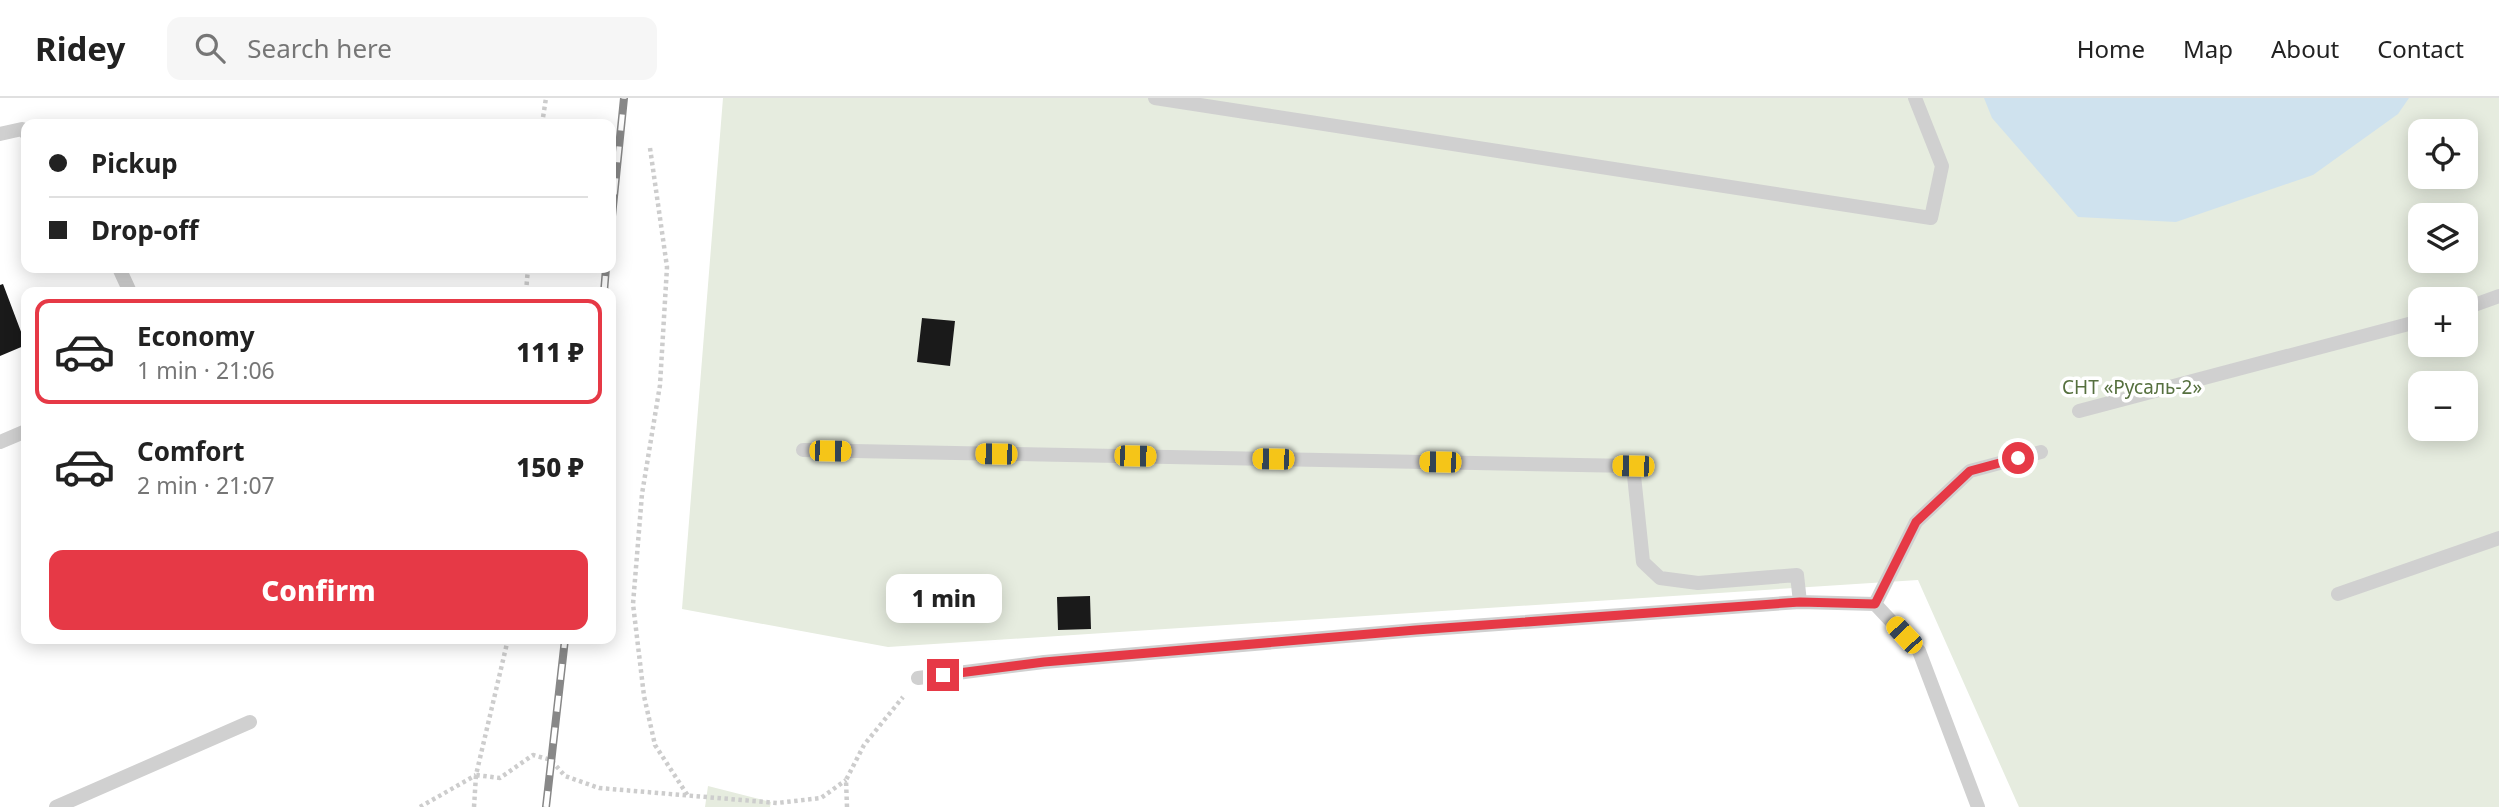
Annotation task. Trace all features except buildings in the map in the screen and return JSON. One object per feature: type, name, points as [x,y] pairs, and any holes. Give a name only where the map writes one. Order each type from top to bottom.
[{"type":"lane","points":[[1155,98],[1931,218],[1942,166],[1915,98]]},
{"type":"lane","points":[[0,134],[21,129]]},
{"type":"lane","points":[[2478,304],[2499,296]]},
{"type":"lane","points":[[2079,411],[2408,324]]},
{"type":"lane","points":[[0,442],[21,433]]},
{"type":"lane","points":[[803,450],[1633,466],[1643,562],[1660,578],[1698,583],[1797,575],[1800,602]]},
{"type":"lane","points":[[1875,604],[1916,522],[1970,471],[2041,453]]},
{"type":"lane","points":[[2338,594],[2499,538]]},
{"type":"lane","points":[[918,678],[1044,662],[1416,630],[1800,602],[1875,604],[1919,651],[1978,807]]},
{"type":"lane","points":[[56,807],[250,722]]},
{"type":"path","points":[[543,119],[546,98]]},
{"type":"path","points":[[650,148],[667,267],[660,384],[642,494],[633,604],[644,696],[655,745],[688,796]]},
{"type":"path","points":[[474,807],[476,775],[507,644]]},
{"type":"path","points":[[420,807],[476,775],[500,778],[533,755],[551,760],[565,776],[599,788],[777,803],[821,798],[846,780],[864,745],[918,678]]},
{"type":"path","points":[[846,780],[847,807]]},
{"type":"green space","name":"СНТ «Русаль-2»","points":[[723,98],[2499,98],[2499,807],[2019,807],[1918,580],[888,647],[682,609]]},
{"type":"green space","points":[[708,786],[771,802],[770,807],[705,807]]},
{"type":"water","points":[[1984,98],[2409,98],[2398,114],[2313,175],[2176,222],[2078,217],[1992,118]]},
{"type":"railway","points":[[616,177],[624,98]]},
{"type":"railway","points":[[604,287],[606,273]]},
{"type":"railway","points":[[546,807],[564,644]]},
{"type":"route","points":[[943,675],[1044,662],[1416,630],[1800,602],[1875,604],[1916,522],[1970,471],[2018,458]]}]
